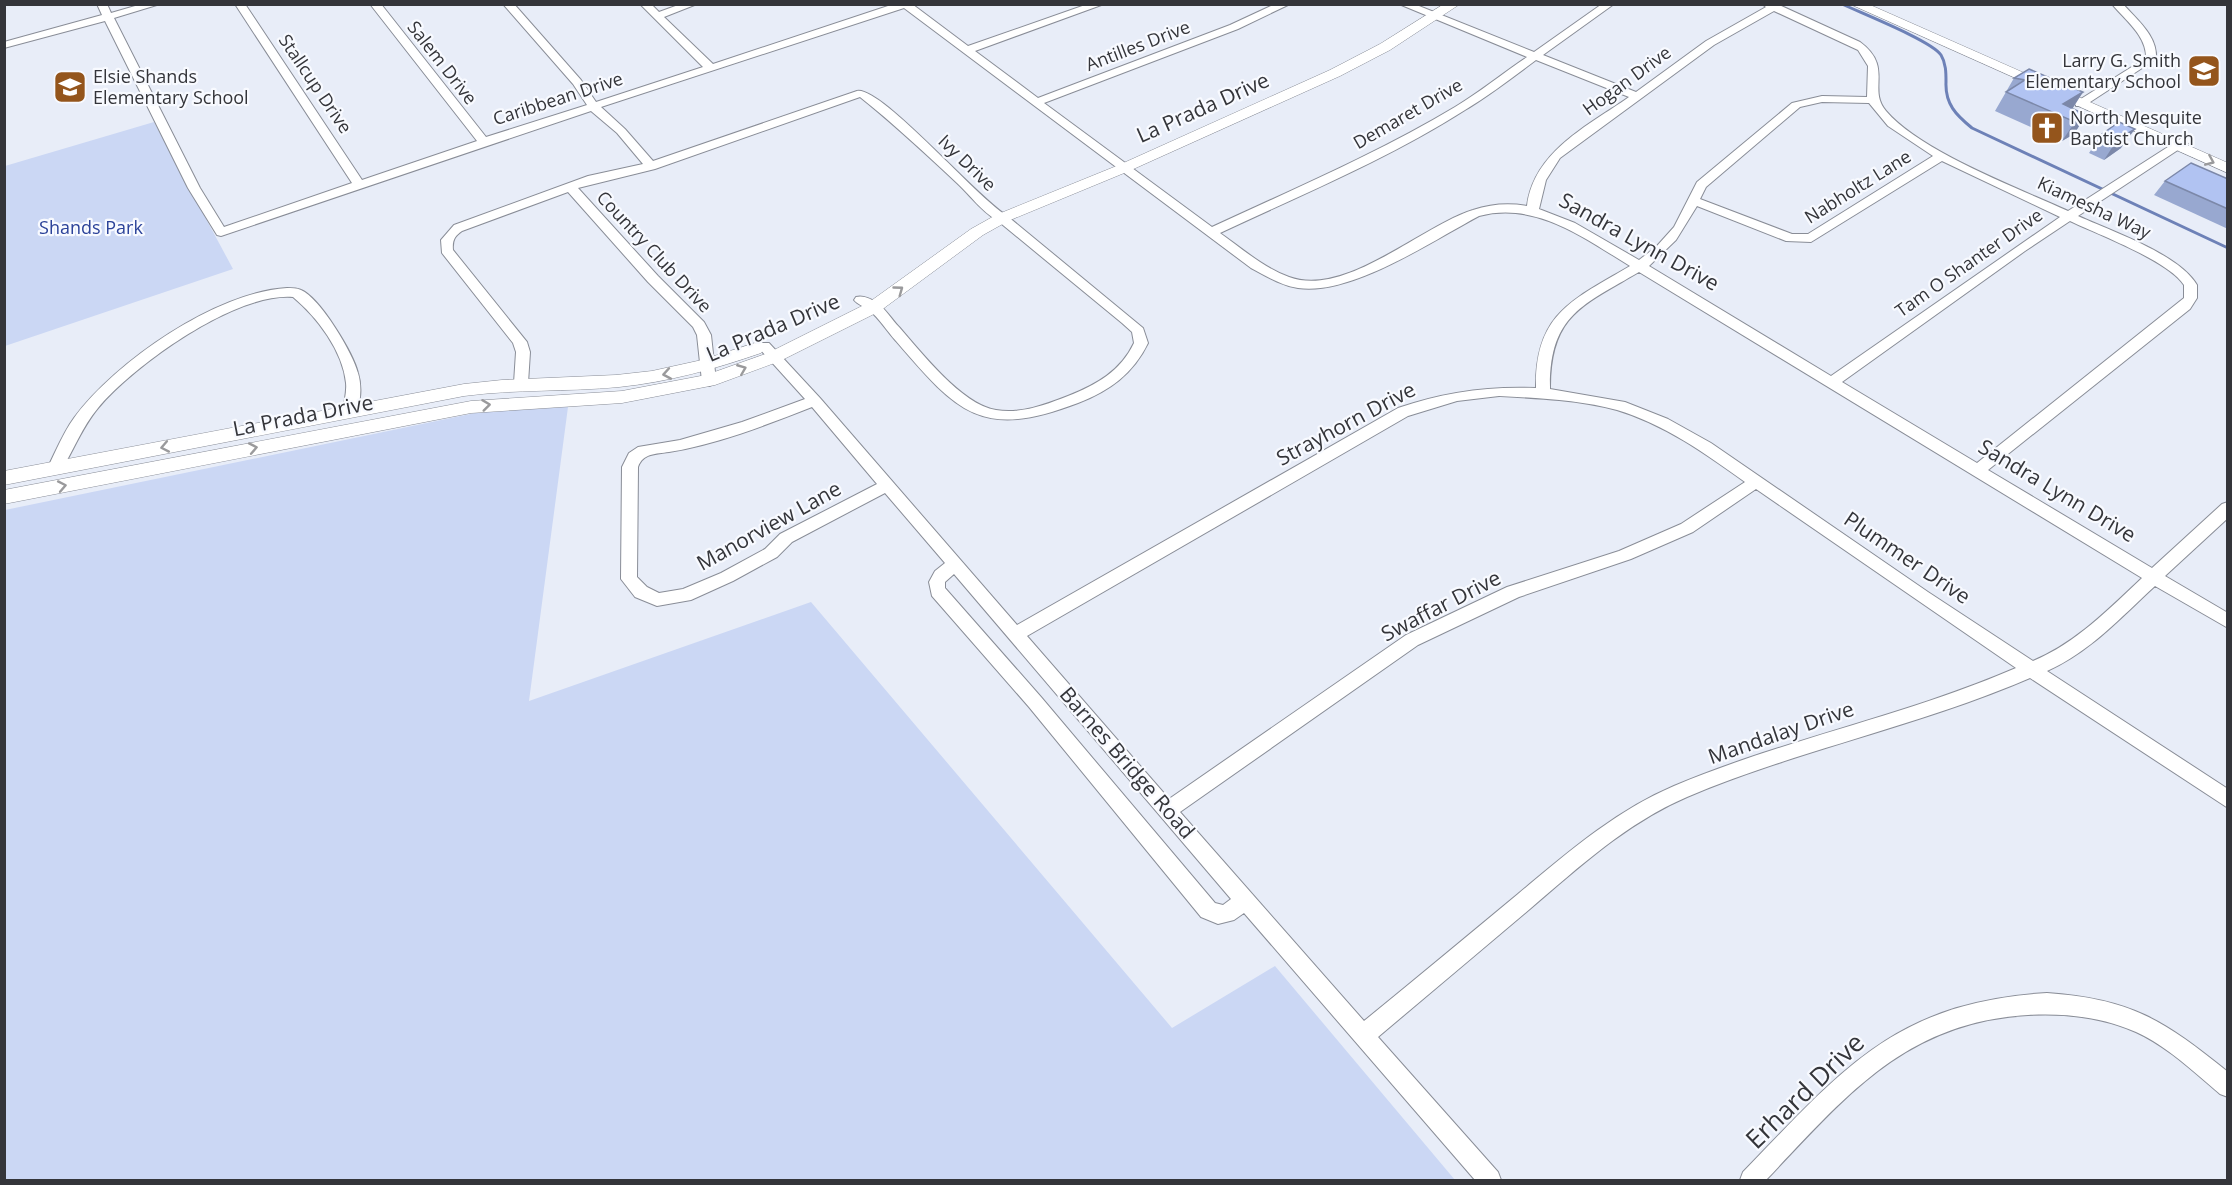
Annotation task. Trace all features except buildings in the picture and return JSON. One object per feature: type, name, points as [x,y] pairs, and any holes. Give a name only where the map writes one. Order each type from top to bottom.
[{"type":"main road","name":"La Prada Drive","points":[[4,478],[350,411],[453,401],[507,403],[605,399],[708,373],[769,351],[868,303],[996,214],[1335,73],[1433,12],[1454,4]]},
{"type":"main road","points":[[1856,4],[2183,142],[2228,155]]},
{"type":"main road","points":[[1878,4],[2086,101]]},
{"type":"main road","points":[[2183,142],[2228,169]]},
{"type":"main road","name":"La Prada Drive","points":[[4,497],[453,401],[521,383],[616,381],[708,373]]},
{"type":"street","points":[[102,4],[107,16]]},
{"type":"street","points":[[4,45],[155,4]]},
{"type":"street","name":"Stallcup Drive","points":[[240,4],[359,184]]},
{"type":"street","name":"Salem Drive","points":[[375,4],[484,142]]},
{"type":"street","points":[[508,4],[576,82],[593,106],[621,131],[651,166]]},
{"type":"street","points":[[645,4],[711,68]]},
{"type":"street","points":[[657,16],[692,4]]},
{"type":"street","points":[[968,50],[1099,4]]},
{"type":"street","name":"Antilles Drive","points":[[1036,102],[1234,27],[1285,4]]},
{"type":"street","points":[[1404,4],[1433,12],[1532,56],[1636,96]]},
{"type":"street","name":"Demaret Drive","points":[[1211,232],[1384,151],[1461,108],[1609,4]]},
{"type":"street","points":[[2086,101],[2145,65],[2152,54],[2148,42],[2116,4]]},
{"type":"street","name":"Caribbean Drive","points":[[107,16],[194,188],[221,232],[484,142],[906,5]]},
{"type":"street","name":"Sandra Lynn Drive","points":[[906,5],[1256,265],[1282,280],[1299,284],[1341,281],[1475,213],[1499,208],[1533,210],[1567,223],[1640,266],[2228,622]]},
{"type":"street","points":[[1543,393],[1542,373],[1547,339],[1562,317],[1589,295],[1640,266],[1668,244],[1686,218],[1692,200],[1701,185],[1796,105],[1822,99],[1873,100],[1874,64],[1864,49],[1771,6]]},
{"type":"street","name":"Hogan Drive","points":[[1533,210],[1535,190],[1540,177],[1556,155],[1710,43],[1771,6]]},
{"type":"street","name":"Ivy Drive","points":[[521,383],[523,352],[519,342],[447,250],[448,235],[458,228],[592,179],[651,166],[798,117],[861,93],[898,122],[996,214],[1138,331],[1142,343],[1126,370],[1111,381],[1048,409],[1004,416],[982,412],[945,385],[868,303]]},
{"type":"street","name":"Kiamesha Way","points":[[1873,100],[1889,121],[1912,139],[1941,156],[2172,266],[2188,280],[2193,294],[2185,306],[1978,470]]},
{"type":"street","name":"Tam O Shanter Drive","points":[[1832,382],[1934,308],[2183,142]]},
{"type":"street","name":"Nabholtz Lane","points":[[1692,200],[1790,238],[1811,238],[1941,156]]},
{"type":"street","name":"Country Club Drive","points":[[570,188],[653,279],[699,325],[704,335],[708,373]]},
{"type":"street","points":[[56,467],[78,423],[109,388],[143,358],[192,326],[265,295],[297,293],[312,307],[349,365],[353,383],[350,411]]},
{"type":"street","name":"Barnes Bridge Road","points":[[769,351],[815,401],[1167,811],[1490,1180]]},
{"type":"street","name":"Strayhorn Drive","points":[[1016,634],[1403,412],[1457,396],[1499,391],[1543,393]]},
{"type":"street","name":"Plummer Drive","points":[[1543,393],[1620,406],[1663,423],[1706,447],[1922,597],[2228,800]]},
{"type":"street","name":"Manorview Lane","points":[[815,401],[747,426],[680,445],[643,451],[634,457],[630,467],[629,579],[634,587],[657,600],[685,595],[728,577],[771,553],[786,538],[888,485]]},
{"type":"street","name":"Swaffar Drive","points":[[1167,811],[1413,640],[1513,592],[1625,555],[1687,528],[1756,482]]},
{"type":"street","name":"Mandalay Drive","points":[[1364,1035],[1577,857],[1626,821],[1679,792],[1777,757],[1986,689],[2056,659],[2087,639],[2228,508]]},
{"type":"street","points":[[956,564],[937,579],[935,585],[938,591],[1035,702],[1208,910],[1218,915],[1227,913],[1246,900]]},
{"type":"street","name":"Erhard Drive","points":[[1751,1180],[1857,1072],[1888,1049],[1927,1029],[1963,1016],[2010,1006],[2048,1002],[2084,1004],[2110,1010],[2145,1024],[2228,1086]]},
{"type":"green space","name":"Shands Park","points":[[154,122],[233,269],[5,346],[5,166]]},
{"type":"green space","points":[[568,407],[529,701],[811,602],[1172,1028],[1275,966],[1455,1180],[5,1180],[5,510],[480,412]]},
{"type":"waterway","points":[[1842,4],[1911,35],[1935,49],[1944,61],[1947,97],[1956,114],[1972,128],[2228,248]]},
{"type":"place","name":"Larry G. Smith Elementary School","points":[[2204,71]]},
{"type":"place","name":"Elsie Shands Elementary School","points":[[70,87]]},
{"type":"place","name":"North Mesquite Baptist Church","points":[[2047,128]]}]
